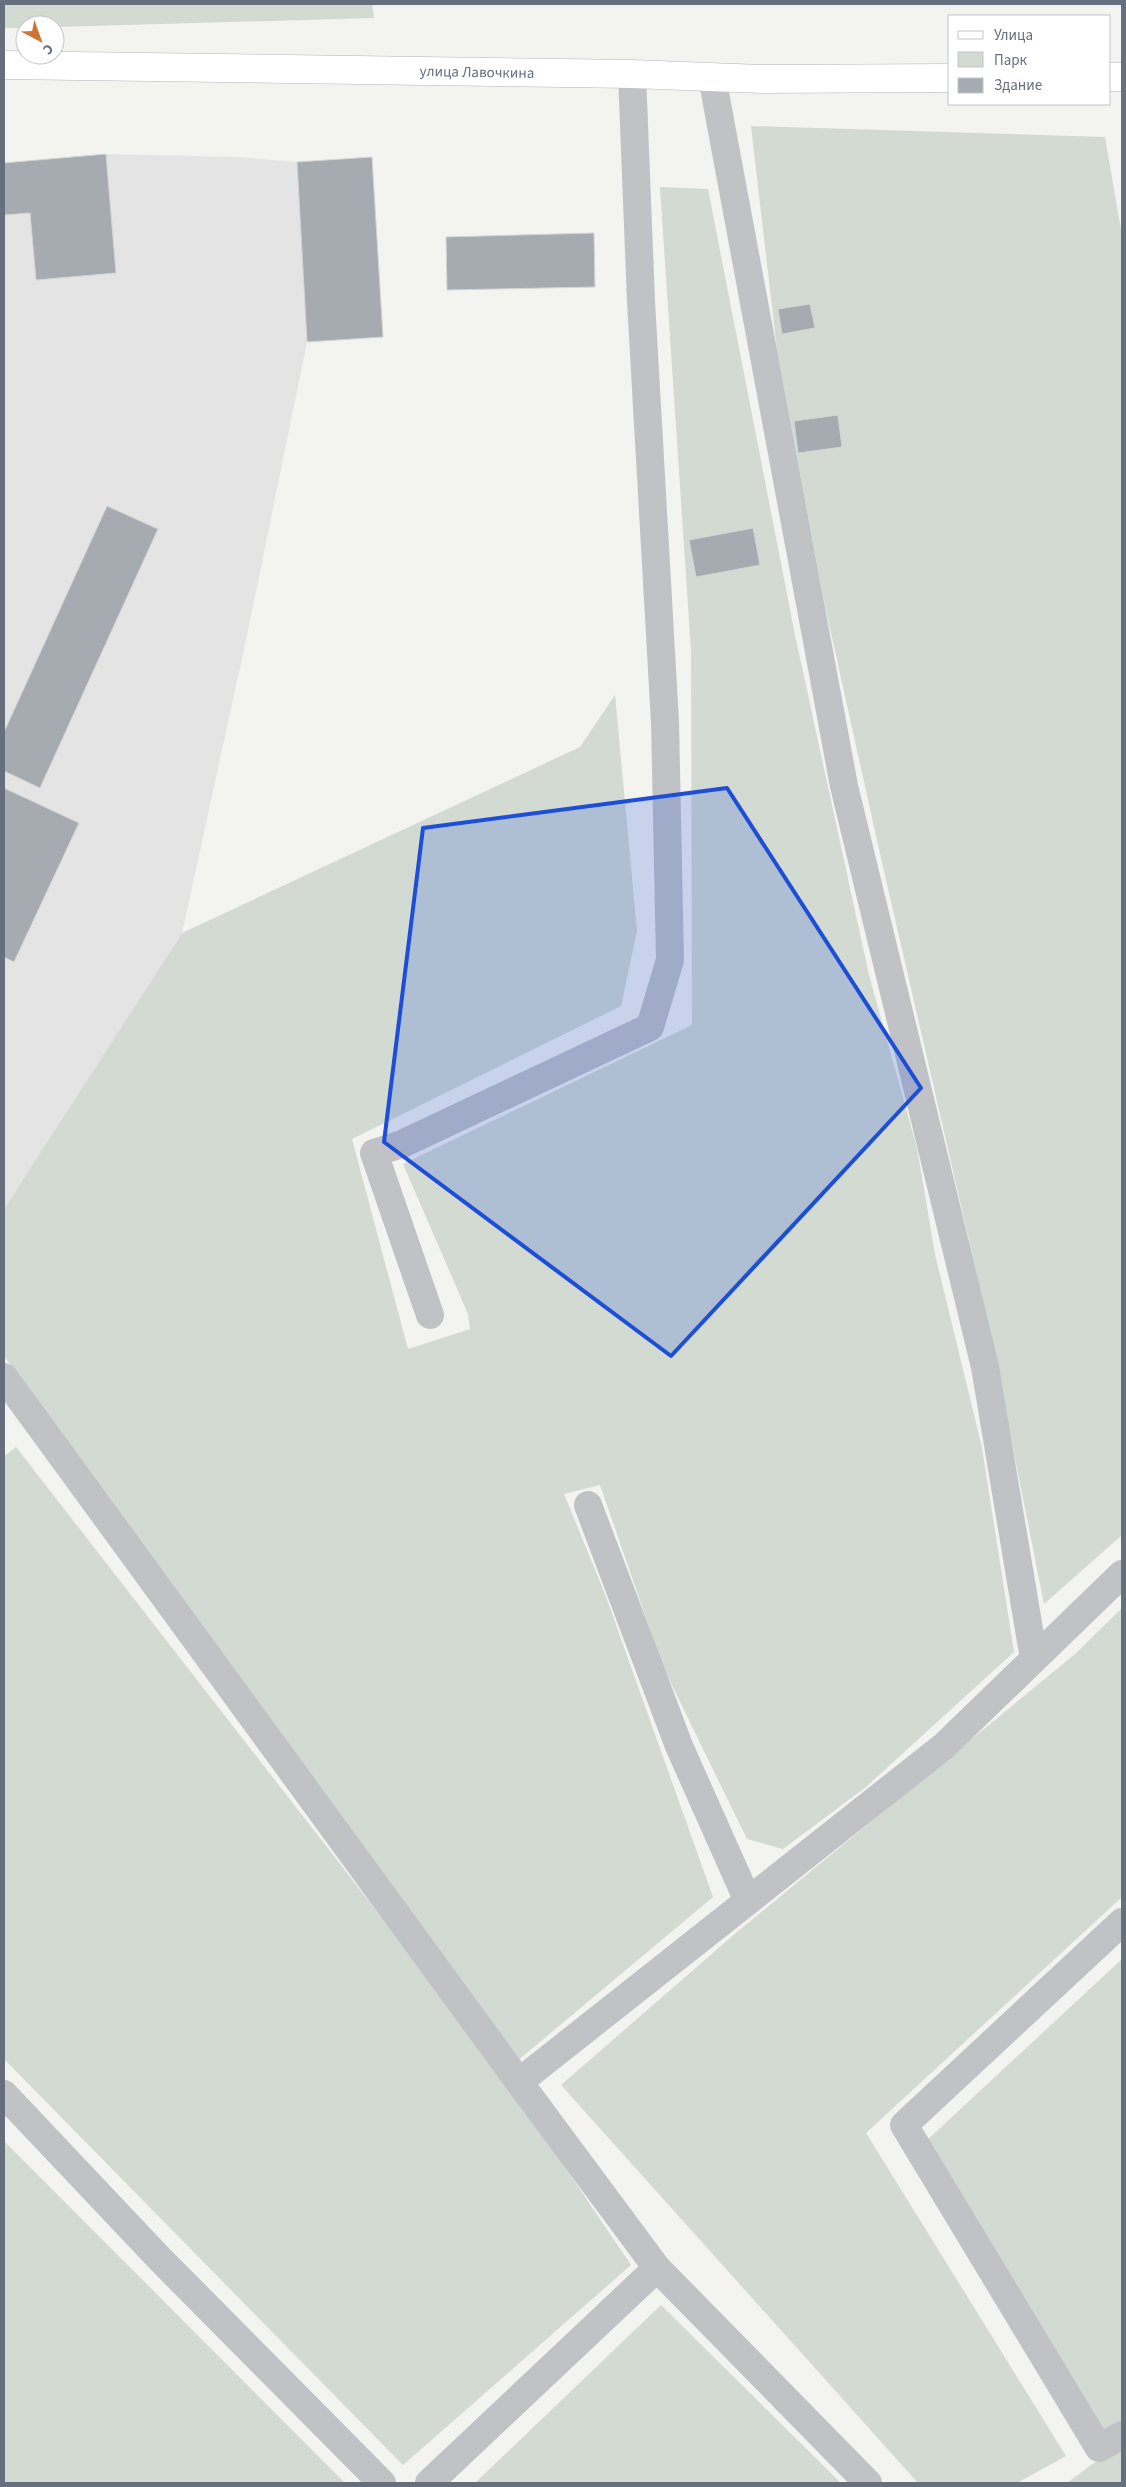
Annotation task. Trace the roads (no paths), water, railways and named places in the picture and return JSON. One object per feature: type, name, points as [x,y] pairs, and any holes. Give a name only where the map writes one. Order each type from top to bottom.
[{"type":"main road","name":"улица Лавочкина","points":[[4,66],[632,74],[712,77],[948,78]]},
{"type":"lane","points":[[430,1315],[374,1153],[402,1144],[650,1027],[670,960],[665,722],[641,301],[632,74]]},
{"type":"lane","points":[[712,77],[844,786],[985,1367],[1034,1659]]},
{"type":"lane","points":[[4,1377],[657,2268],[868,2483]]},
{"type":"lane","points":[[588,1506],[679,1746],[748,1901]]},
{"type":"lane","points":[[519,2082],[944,1746],[1122,1574]]},
{"type":"lane","points":[[1122,1922],[904,2125],[1099,2448],[1122,2435]]},
{"type":"lane","points":[[4,2094],[159,2258],[382,2483]]},
{"type":"lane","points":[[429,2483],[657,2268]]}]
